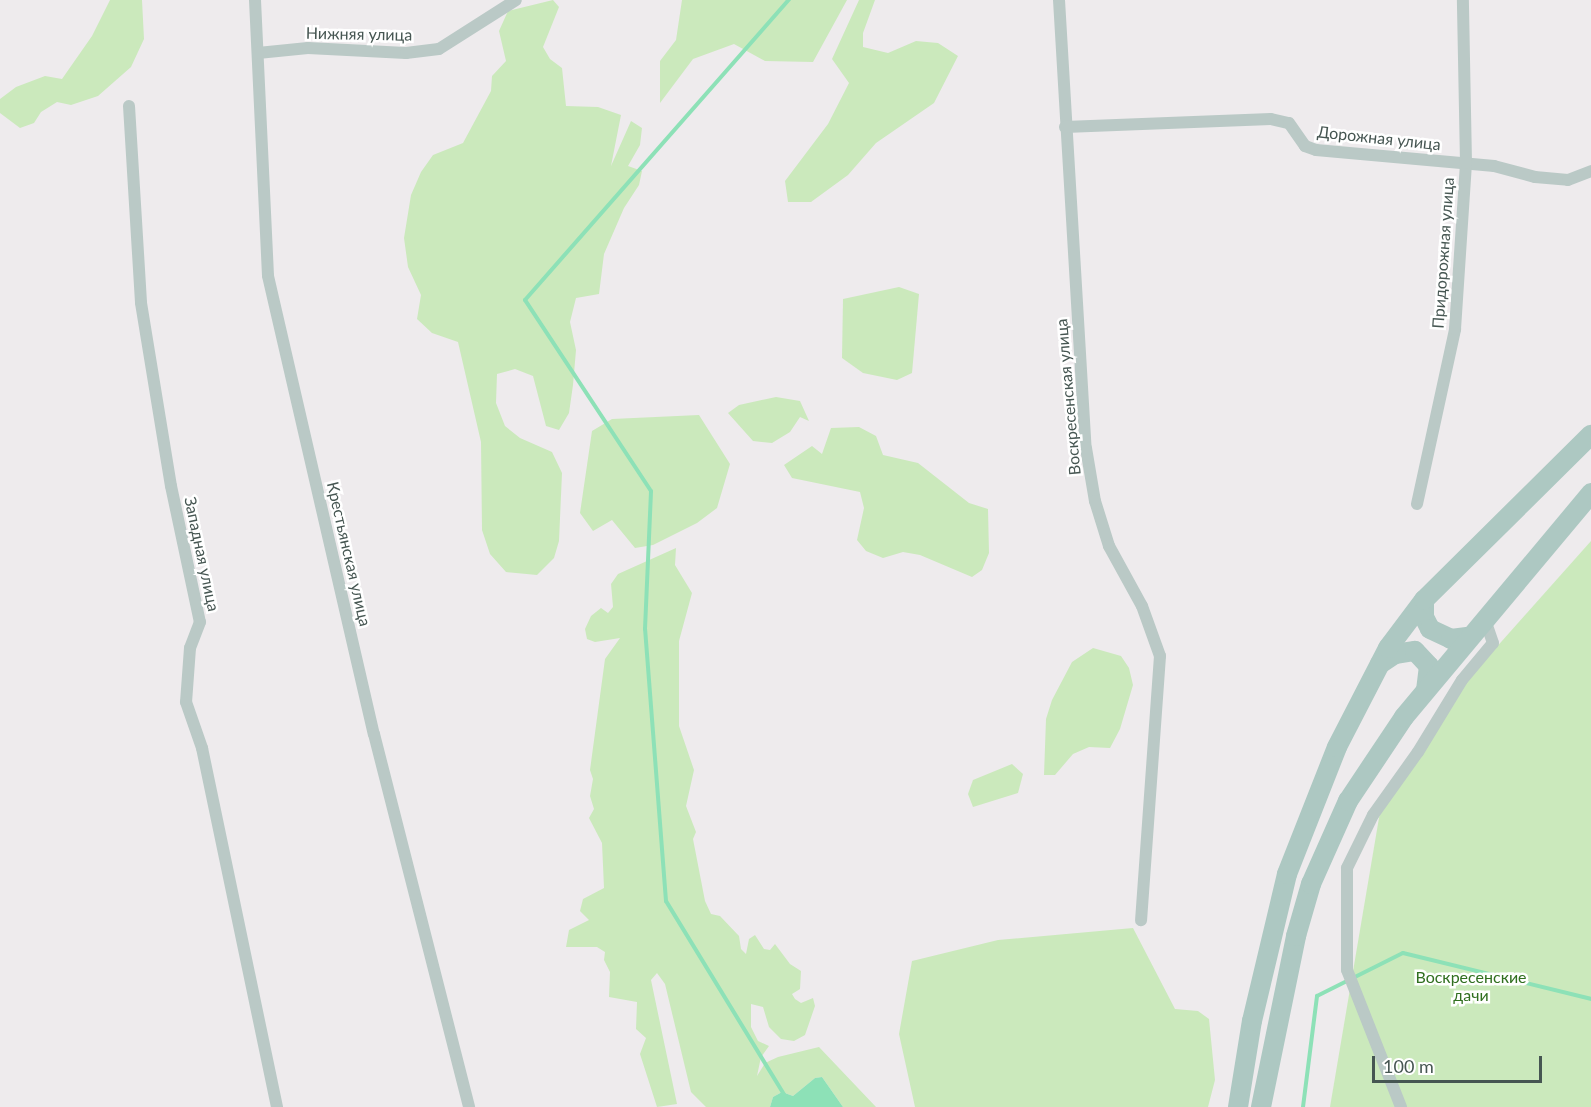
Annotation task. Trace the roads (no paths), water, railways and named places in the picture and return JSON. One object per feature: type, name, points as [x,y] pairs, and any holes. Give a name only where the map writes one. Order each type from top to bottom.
[{"type":"main road","points":[[1239,1107],[1252,1021],[1287,874],[1337,747],[1380,664],[1425,600],[1591,435]]},
{"type":"main road","points":[[1261,1107],[1296,936],[1319,864],[1370,763],[1467,637],[1591,493]]},
{"type":"main road","points":[[1425,600],[1424,617],[1430,628],[1451,639],[1467,637]]},
{"type":"main road","points":[[1380,664],[1395,654],[1415,651],[1429,666],[1426,690]]},
{"type":"street","name":"Крестьянская улица","points":[[255,0],[268,276],[374,734],[469,1107]]},
{"type":"street","name":"Нижняя улица","points":[[258,53],[308,48],[406,54],[439,49],[516,0]]},
{"type":"street","name":"Воскресенская улица","points":[[1059,0],[1086,448],[1095,501],[1109,546],[1142,606],[1160,656],[1141,920]]},
{"type":"street","name":"Придорожная улица","points":[[1417,504],[1455,329],[1466,163],[1463,0]]},
{"type":"street","name":"Западная улица","points":[[129,106],[141,303],[171,486],[200,622],[190,648],[186,702],[202,748],[277,1107]]},
{"type":"street","name":"Дорожная улица","points":[[1065,127],[1271,119],[1289,123],[1305,146],[1316,150],[1466,163],[1568,180],[1591,171]]},
{"type":"street","points":[[1401,1107],[1347,970],[1347,868],[1373,815],[1419,752],[1462,680],[1493,643],[1484,617]]},
{"type":"waterway","points":[[785,1096],[666,901],[645,629],[651,491],[525,300],[789,0]]},
{"type":"waterway","points":[[1303,1107],[1317,996],[1403,953],[1591,999]]},
{"type":"park label","name":"Воскресенские дачи","points":[[1471,986]]}]
